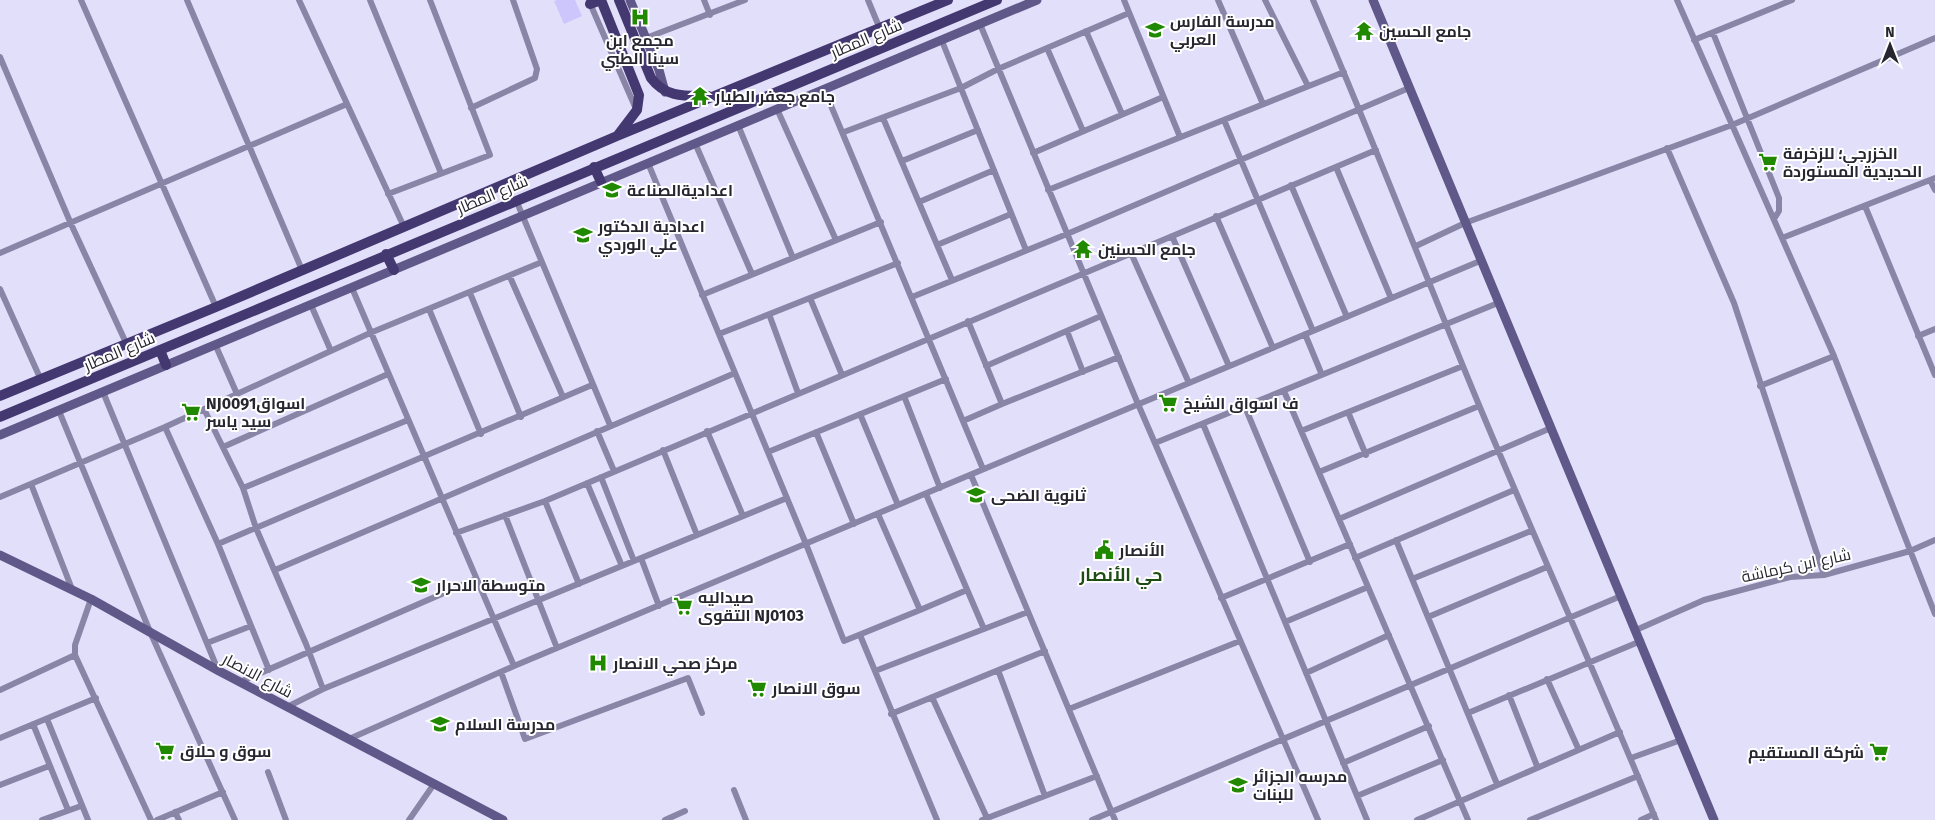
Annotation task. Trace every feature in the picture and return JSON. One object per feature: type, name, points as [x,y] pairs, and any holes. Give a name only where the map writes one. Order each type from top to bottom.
[{"type":"main road","points":[[589,2],[601,0],[637,84],[639,95],[637,110],[617,136]]},
{"type":"main road","points":[[619,0],[651,78],[665,92],[680,96],[714,96]]},
{"type":"main road","name":"شارع المطار","points":[[0,396],[127,345],[617,136],[948,0]]},
{"type":"main road","name":"شارع المطار","points":[[0,418],[431,235],[996,0]]},
{"type":"main road","points":[[612,24],[620,24],[626,16]]},
{"type":"main road","points":[[620,44],[625,36],[634,36]]},
{"type":"main road","points":[[594,167],[601,182]]},
{"type":"main road","points":[[459,204],[459,215],[467,221]]},
{"type":"main road","points":[[423,219],[430,224],[431,235]]},
{"type":"main road","points":[[386,254],[394,270]]},
{"type":"main road","points":[[160,350],[166,365]]},
{"type":"street","points":[[81,0],[216,307]]},
{"type":"street","points":[[187,0],[302,270]]},
{"type":"street","points":[[299,0],[404,227]]},
{"type":"street","points":[[370,0],[441,173]]},
{"type":"street","points":[[388,194],[490,155],[430,0]]},
{"type":"street","points":[[471,108],[535,78],[537,68],[513,0]]},
{"type":"street","points":[[630,0],[665,92]]},
{"type":"street","points":[[704,0],[710,15]]},
{"type":"street","points":[[646,38],[710,15],[744,0]]},
{"type":"street","points":[[868,0],[880,29]]},
{"type":"street","points":[[0,435],[1037,0]]},
{"type":"street","points":[[1124,0],[1180,137]]},
{"type":"street","points":[[1218,0],[1263,104]]},
{"type":"street","points":[[1265,0],[1308,86]]},
{"type":"street","points":[[1313,0],[1360,109],[1514,490],[1590,661],[1655,817],[1641,820]]},
{"type":"street","points":[[1373,0],[1714,820]]},
{"type":"street","points":[[1677,0],[1834,356],[1935,614]]},
{"type":"street","points":[[1694,40],[1792,0]]},
{"type":"street","points":[[589,2],[637,110]]},
{"type":"street","points":[[844,132],[961,88],[998,68],[1129,13]]},
{"type":"street","points":[[980,24],[1138,404],[1318,820]]},
{"type":"street","points":[[1086,31],[1122,114]]},
{"type":"street","points":[[1713,33],[1779,198],[1779,211],[1774,219]]},
{"type":"street","points":[[1416,246],[1465,223],[1732,125],[1935,38]]},
{"type":"street","points":[[942,40],[1026,250]]},
{"type":"street","points":[[1047,48],[1083,131]]},
{"type":"street","points":[[0,57],[71,224],[127,345]]},
{"type":"street","points":[[1048,190],[1344,72]]},
{"type":"street","points":[[912,297],[1067,234],[1409,88]]},
{"type":"street","points":[[824,89],[844,132],[983,469]]},
{"type":"street","points":[[1033,153],[1163,97]]},
{"type":"street","points":[[0,253],[347,104]]},
{"type":"street","points":[[777,109],[836,240]]},
{"type":"street","points":[[883,118],[952,280]]},
{"type":"street","points":[[1224,120],[1313,331]]},
{"type":"street","points":[[738,125],[793,258]]},
{"type":"street","points":[[902,161],[978,130]]},
{"type":"street","points":[[695,143],[752,274]]},
{"type":"street","points":[[1667,148],[1734,303],[1824,575]]},
{"type":"street","points":[[456,533],[545,501],[1083,272],[1376,150]]},
{"type":"street","points":[[648,163],[806,544],[844,641],[967,590]]},
{"type":"street","points":[[1336,167],[1391,298]]},
{"type":"street","points":[[919,202],[994,170]]},
{"type":"street","points":[[1782,238],[1933,179],[1935,190]]},
{"type":"street","points":[[1290,185],[1347,317]]},
{"type":"street","points":[[516,200],[610,425]]},
{"type":"street","points":[[1865,206],[1935,375]]},
{"type":"street","points":[[937,245],[1011,214]]},
{"type":"street","points":[[1216,216],[1273,348]]},
{"type":"street","points":[[702,295],[881,222]]},
{"type":"street","points":[[1172,236],[1229,366]]},
{"type":"street","points":[[1131,253],[1189,383]]},
{"type":"street","points":[[349,739],[514,666],[1480,261]]},
{"type":"street","points":[[0,497],[125,442],[165,427],[370,333],[542,262]]},
{"type":"street","points":[[719,334],[898,263]]},
{"type":"street","points":[[510,276],[562,397]]},
{"type":"street","points":[[352,288],[514,666]]},
{"type":"street","points":[[0,289],[41,380]]},
{"type":"street","points":[[470,293],[521,417]]},
{"type":"street","points":[[810,298],[842,375]]},
{"type":"street","points":[[1155,443],[1498,303]]},
{"type":"street","points":[[311,305],[331,351]]},
{"type":"street","points":[[429,309],[481,434]]},
{"type":"street","points":[[769,314],[798,393]]},
{"type":"street","points":[[986,366],[1101,316]]},
{"type":"street","points":[[968,321],[1002,404]]},
{"type":"street","points":[[1918,336],[1935,329]]},
{"type":"street","points":[[1067,331],[1083,372]]},
{"type":"street","points":[[1305,334],[1322,376]]},
{"type":"street","points":[[215,344],[237,394]]},
{"type":"street","points":[[1760,386],[1834,356]]},
{"type":"street","points":[[963,421],[1119,358]]},
{"type":"street","points":[[1301,431],[1463,366]]},
{"type":"street","points":[[275,570],[735,372]]},
{"type":"street","points":[[224,447],[388,374]]},
{"type":"street","points":[[768,452],[946,379]]},
{"type":"street","points":[[218,544],[424,456],[521,417],[592,385]]},
{"type":"street","points":[[1284,391],[1468,820]]},
{"type":"street","points":[[103,392],[219,671]]},
{"type":"street","points":[[904,396],[940,488]]},
{"type":"street","points":[[1319,472],[1480,406]]},
{"type":"street","points":[[1244,407],[1310,562]]},
{"type":"street","points":[[204,409],[243,488],[256,528],[309,651],[323,689]]},
{"type":"street","points":[[59,411],[151,634],[235,820]]},
{"type":"street","points":[[1348,412],[1366,454]]},
{"type":"street","points":[[860,414],[898,505]]},
{"type":"street","points":[[243,488],[408,420]]},
{"type":"street","points":[[1204,424],[1367,820]]},
{"type":"street","points":[[165,427],[218,544],[269,670]]},
{"type":"street","points":[[1339,519],[1551,428]]},
{"type":"street","points":[[597,431],[614,471]]},
{"type":"street","points":[[707,431],[743,516]]},
{"type":"street","points":[[816,432],[854,524]]},
{"type":"street","points":[[663,450],[697,535]]},
{"type":"street","points":[[971,474],[1115,820]]},
{"type":"street","points":[[601,477],[658,606]]},
{"type":"street","points":[[587,483],[622,566]]},
{"type":"street","points":[[31,484],[72,589]]},
{"type":"street","points":[[1355,558],[1514,490]]},
{"type":"street","points":[[926,494],[984,630]]},
{"type":"street","points":[[287,707],[323,689],[787,498]]},
{"type":"street","points":[[545,501],[579,584]]},
{"type":"street","points":[[878,514],[920,610]]},
{"type":"street","points":[[505,515],[557,648]]},
{"type":"street","points":[[1412,579],[1532,531]]},
{"type":"street","points":[[1396,540],[1496,784]]},
{"type":"street","name":"شارع ابن كرماشة","points":[[1636,630],[1704,600],[1790,577],[1824,575],[1910,551],[1935,540]]},
{"type":"street","points":[[1221,598],[1268,580],[1350,544]]},
{"type":"street","name":"شارع الانصار","points":[[2,557],[72,589],[219,671],[503,820]]},
{"type":"street","points":[[1428,617],[1547,567]]},
{"type":"street","points":[[240,682],[476,579]]},
{"type":"street","points":[[1285,622],[1368,587]]},
{"type":"street","points":[[1092,820],[1621,596]]},
{"type":"street","points":[[91,599],[75,646],[75,656],[151,820]]},
{"type":"street","points":[[875,671],[1028,612]]},
{"type":"street","points":[[207,643],[251,626]]},
{"type":"street","points":[[860,634],[937,820]]},
{"type":"street","points":[[1306,673],[1389,635]]},
{"type":"street","points":[[1069,709],[1240,641]]},
{"type":"street","points":[[1468,713],[1641,641]]},
{"type":"street","points":[[892,714],[1045,651]]},
{"type":"street","points":[[0,690],[75,656]]},
{"type":"street","points":[[998,670],[1045,796]]},
{"type":"street","points":[[501,672],[525,739],[688,678],[702,713]]},
{"type":"street","points":[[1547,679],[1578,748]]},
{"type":"street","points":[[1509,695],[1537,766]]},
{"type":"street","points":[[932,697],[984,819],[1097,776]]},
{"type":"street","points":[[0,738],[96,698]]},
{"type":"street","points":[[46,719],[88,820]]},
{"type":"street","points":[[33,724],[68,810]]},
{"type":"street","points":[[1343,763],[1429,726]]},
{"type":"street","points":[[1417,820],[1578,748],[1620,732]]},
{"type":"street","points":[[1631,758],[1681,740]]},
{"type":"street","points":[[1356,796],[1443,760]]},
{"type":"street","points":[[0,785],[49,766]]},
{"type":"street","points":[[268,772],[286,820]]},
{"type":"street","points":[[1530,820],[1638,776]]},
{"type":"street","points":[[409,820],[434,784]]},
{"type":"street","points":[[734,790],[746,820]]},
{"type":"street","points":[[157,820],[223,792]]},
{"type":"street","points":[[42,820],[81,806]]},
{"type":"street","points":[[665,820],[685,811]]},
{"type":"street","points":[[176,812],[179,820]]},
{"type":"shaded area","points":[[575,0],[582,16],[564,24],[554,1]]},
{"type":"place","name":"مجمع ابن سينا الطبي","points":[[640,17]]},
{"type":"place","name":"مدرسة الفارس العربي","points":[[1155,30]]},
{"type":"place","name":"جامع الحسين","points":[[1364,31]]},
{"type":"place","name":"جامع جعفر الطيار","points":[[700,96]]},
{"type":"place","name":"الخزرجي؛ للزخرفة الحديدية المستوردة","points":[[1768,162]]},
{"type":"place","name":"اعداديةالصناعة","points":[[612,190]]},
{"type":"place","name":"اعدادية الدكتور علي الوردي","points":[[583,235]]},
{"type":"place","name":"جامع الحسنين","points":[[1083,249]]},
{"type":"place","name":"ف اسواق الشيخ","points":[[1168,403]]},
{"type":"place","name":"NJ0091اسواق سيد ياسر","points":[[191,412]]},
{"type":"place","name":"ثانوية الضحى","points":[[976,495]]},
{"type":"place","name":"الأنصار","points":[[1104,550]]},
{"type":"place","name":"متوسطة الاحرار","points":[[421,585]]},
{"type":"place","name":"صيداليه التقوى NJ0103","points":[[683,606]]},
{"type":"place","name":"مركز صحي الانصار","points":[[598,663]]},
{"type":"place","name":"سوق الانصار","points":[[757,688]]},
{"type":"place","name":"مدرسة السلام","points":[[440,724]]},
{"type":"place","name":"سوق و حلاق","points":[[165,751]]},
{"type":"place","name":"شركة المستقيم","points":[[1879,752]]},
{"type":"place","name":"مدرسه الجزائر للبنات","points":[[1238,785]]},
{"type":"district","name":"حي الأنصار","points":[[1121,575]]}]
